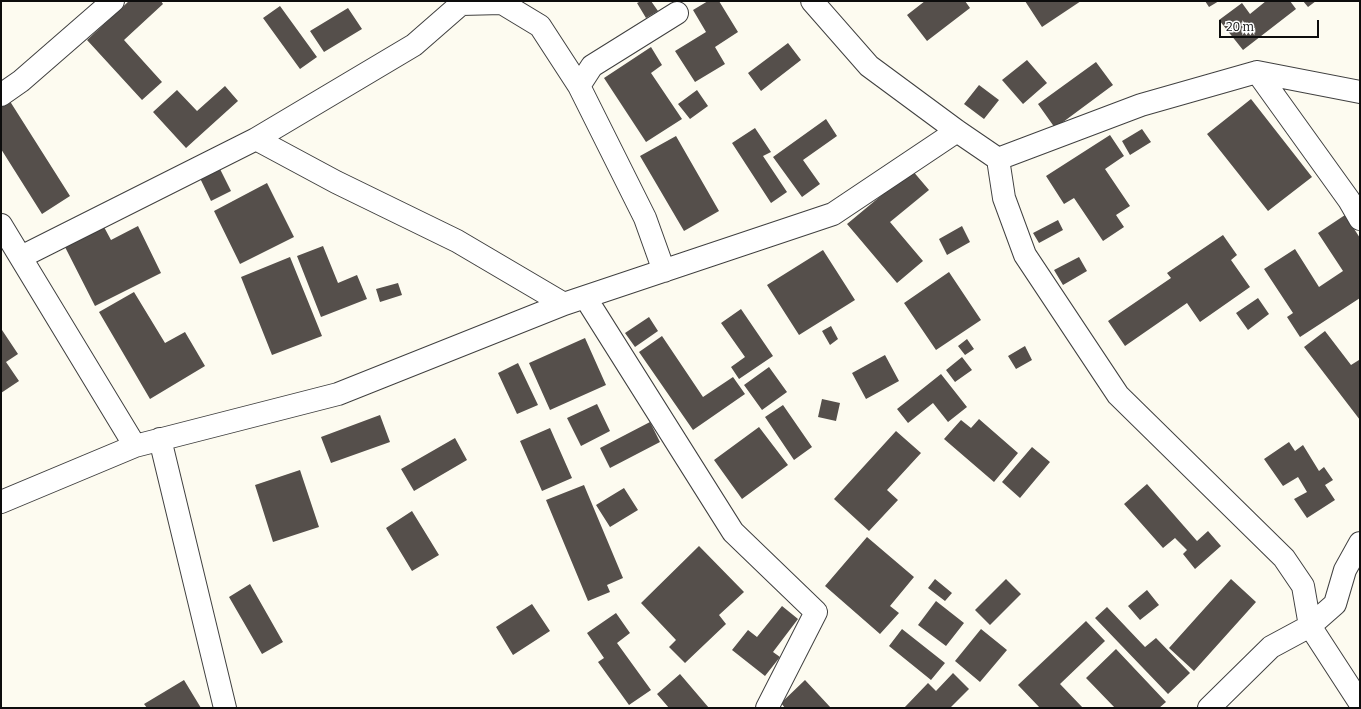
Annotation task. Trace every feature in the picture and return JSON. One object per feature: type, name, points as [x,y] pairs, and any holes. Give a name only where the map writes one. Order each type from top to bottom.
[{"type":"street","points":[[1,95],[21,81],[113,1]]},
{"type":"street","points":[[812,1],[870,66],[957,131],[998,159],[1004,198],[1025,255],[1118,394],[1284,558],[1302,586],[1310,626],[1360,703]]},
{"type":"street","points":[[21,257],[256,139],[414,45],[461,4],[502,3],[540,26],[580,86],[646,218],[664,270]]},
{"type":"street","points":[[580,86],[592,66],[676,13]]},
{"type":"street","points":[[998,159],[1141,105],[1257,72],[1360,92]]},
{"type":"street","points":[[1257,72],[1349,200],[1360,219]]},
{"type":"street","points":[[1,502],[135,446],[338,394],[564,304],[833,214],[957,131]]},
{"type":"street","points":[[256,139],[336,182],[457,241],[564,304]]},
{"type":"street","points":[[1,225],[135,446]]},
{"type":"street","points":[[585,297],[733,532],[816,612],[767,708]]},
{"type":"street","points":[[160,439],[225,708]]},
{"type":"street","points":[[1209,708],[1271,647],[1310,626],[1335,604],[1345,570],[1360,543]]},
{"type":"building","points":[[129,1],[161,1],[163,4],[124,40],[162,82],[142,100],[87,40]]},
{"type":"building","points":[[641,1],[651,1],[658,11],[646,18],[637,3]]},
{"type":"building","points":[[708,1],[719,1],[738,32],[715,47],[725,64],[695,82],[675,51],[706,32],[693,10]]},
{"type":"building","points":[[925,1],[965,1],[970,8],[927,41],[907,15]]},
{"type":"building","points":[[1025,1],[1081,1],[1042,27]]},
{"type":"building","points":[[1205,1],[1219,1],[1209,7]]},
{"type":"building","points":[[1266,1],[1290,1],[1296,9],[1243,50],[1219,20],[1242,3],[1250,14]]},
{"type":"building","points":[[1303,1],[1316,1],[1308,7]]},
{"type":"building","points":[[280,6],[317,57],[300,69],[263,18]]},
{"type":"building","points":[[348,8],[362,29],[324,52],[310,31]]},
{"type":"building","points":[[788,43],[801,60],[761,91],[748,73]]},
{"type":"building","points":[[651,47],[662,65],[651,73],[682,119],[646,142],[604,78]]},
{"type":"building","points":[[1027,60],[1047,83],[1023,104],[1002,80]]},
{"type":"building","points":[[1096,62],[1113,85],[1055,128],[1038,104]]},
{"type":"building","points":[[979,85],[999,100],[984,119],[964,104]]},
{"type":"building","points":[[225,86],[238,101],[186,148],[153,112],[177,90],[197,111]]},
{"type":"building","points":[[697,90],[708,106],[690,119],[678,104]]},
{"type":"building","points":[[6,95],[70,196],[42,214],[1,149],[1,98]]},
{"type":"building","points":[[1251,99],[1312,177],[1268,211],[1207,134]]},
{"type":"building","points":[[826,119],[837,136],[803,160],[820,184],[802,197],[773,157]]},
{"type":"building","points":[[755,128],[771,152],[763,156],[787,192],[771,203],[732,143]]},
{"type":"building","points":[[1142,129],[1151,142],[1130,155],[1122,141]]},
{"type":"building","points":[[1110,135],[1124,156],[1105,169],[1130,206],[1116,215],[1124,227],[1103,241],[1074,198],[1064,204],[1046,176]]},
{"type":"building","points":[[676,136],[719,211],[684,231],[640,156]]},
{"type":"building","points":[[218,165],[231,191],[211,201],[198,174]]},
{"type":"building","points":[[912,170],[929,190],[890,222],[923,261],[897,283],[847,224]]},
{"type":"building","points":[[267,183],[294,237],[240,264],[214,211]]},
{"type":"building","points":[[1345,215],[1360,238],[1360,298],[1300,337],[1287,317],[1293,313],[1264,269],[1295,249],[1319,287],[1343,271],[1318,233]]},
{"type":"building","points":[[1058,220],[1063,230],[1039,243],[1033,233]]},
{"type":"building","points":[[138,226],[161,273],[95,306],[65,247],[104,227],[111,240]]},
{"type":"building","points":[[962,226],[970,242],[947,255],[939,239]]},
{"type":"building","points":[[1223,235],[1237,255],[1231,260],[1250,287],[1200,322],[1187,303],[1125,346],[1108,321],[1171,278],[1167,273]]},
{"type":"building","points":[[323,246],[338,283],[357,275],[367,299],[321,317],[297,256]]},
{"type":"building","points":[[823,250],[855,300],[799,335],[767,285]]},
{"type":"building","points":[[290,257],[322,336],[272,355],[241,277]]},
{"type":"building","points":[[1079,257],[1087,271],[1063,285],[1054,270]]},
{"type":"building","points":[[949,272],[981,320],[936,350],[904,303]]},
{"type":"building","points":[[398,283],[402,295],[380,302],[376,289]]},
{"type":"building","points":[[134,292],[165,343],[185,332],[205,366],[150,399],[99,312]]},
{"type":"building","points":[[1258,298],[1269,314],[1248,330],[1236,313]]},
{"type":"building","points":[[741,309],[773,356],[739,379],[731,367],[745,357],[721,323]]},
{"type":"building","points":[[649,317],[658,331],[635,347],[625,333]]},
{"type":"building","points":[[831,326],[838,339],[830,345],[822,331]]},
{"type":"building","points":[[2,330],[18,354],[6,362],[19,381],[1,393],[1,331]]},
{"type":"building","points":[[1325,331],[1351,365],[1359,360],[1360,361],[1360,420],[1304,347]]},
{"type":"building","points":[[662,336],[703,397],[733,377],[745,394],[693,430],[639,352]]},
{"type":"building","points":[[585,338],[606,385],[550,410],[529,363]]},
{"type":"building","points":[[967,339],[974,349],[965,355],[958,346]]},
{"type":"building","points":[[1025,346],[1032,360],[1016,369],[1008,356]]},
{"type":"building","points":[[885,355],[899,381],[866,399],[852,373]]},
{"type":"building","points":[[962,357],[972,370],[955,382],[946,370]]},
{"type":"building","points":[[518,363],[538,405],[517,414],[498,373]]},
{"type":"building","points":[[769,367],[787,392],[762,410],[744,385]]},
{"type":"building","points":[[941,374],[967,407],[948,422],[933,403],[908,423],[897,409]]},
{"type":"building","points":[[822,399],[840,403],[836,421],[818,417]]},
{"type":"building","points":[[597,404],[610,431],[581,446],[567,418]]},
{"type":"building","points":[[783,405],[812,447],[794,460],[765,417]]},
{"type":"building","points":[[380,415],[390,442],[331,463],[321,437]]},
{"type":"building","points":[[979,419],[1018,453],[994,482],[944,439],[961,420],[971,428]]},
{"type":"building","points":[[650,422],[660,442],[610,468],[600,448]]},
{"type":"building","points":[[759,427],[788,465],[742,499],[714,460]]},
{"type":"building","points":[[550,428],[572,478],[542,491],[520,441]]},
{"type":"building","points":[[896,431],[921,453],[887,490],[898,500],[869,531],[834,499]]},
{"type":"building","points":[[455,438],[467,460],[414,491],[401,469]]},
{"type":"building","points":[[1289,442],[1295,451],[1303,445],[1319,471],[1324,467],[1333,480],[1325,485],[1335,500],[1307,518],[1294,499],[1307,492],[1298,477],[1283,486],[1264,459]]},
{"type":"building","points":[[1032,447],[1050,462],[1020,498],[1002,482]]},
{"type":"building","points":[[300,470],[319,527],[273,542],[255,485]]},
{"type":"building","points":[[1147,484],[1197,541],[1208,531],[1221,546],[1195,569],[1183,554],[1187,550],[1175,538],[1163,548],[1124,504]]},
{"type":"building","points":[[584,485],[623,578],[607,585],[610,592],[588,601],[546,500]]},
{"type":"building","points":[[624,488],[638,510],[610,527],[596,505]]},
{"type":"building","points":[[412,511],[439,555],[412,571],[386,528]]},
{"type":"building","points":[[867,537],[914,577],[890,606],[899,613],[880,634],[825,586]]},
{"type":"building","points":[[699,546],[744,592],[719,615],[726,624],[685,663],[669,647],[676,640],[641,603]]},
{"type":"building","points":[[935,579],[952,593],[945,601],[928,588]]},
{"type":"building","points":[[1006,579],[1021,594],[990,625],[975,610]]},
{"type":"building","points":[[1231,579],[1256,602],[1194,671],[1169,648]]},
{"type":"building","points":[[250,584],[283,642],[262,654],[229,597]]},
{"type":"building","points":[[1147,590],[1159,605],[1140,620],[1128,606]]},
{"type":"building","points":[[936,601],[964,623],[946,646],[918,625]]},
{"type":"building","points":[[532,604],[550,631],[513,655],[496,627]]},
{"type":"building","points":[[782,606],[798,619],[773,652],[780,657],[765,676],[732,650],[748,630],[757,637]]},
{"type":"building","points":[[1107,607],[1145,647],[1156,638],[1190,673],[1168,694],[1095,618]]},
{"type":"building","points":[[616,613],[630,633],[617,643],[651,690],[629,705],[598,662],[604,658],[587,633]]},
{"type":"building","points":[[1086,621],[1105,641],[1060,684],[1083,708],[1040,708],[1018,685]]},
{"type":"building","points":[[902,629],[945,663],[931,680],[889,646]]},
{"type":"building","points":[[981,629],[1007,650],[980,682],[955,661]]},
{"type":"building","points":[[1116,649],[1166,702],[1159,708],[1115,708],[1086,678]]},
{"type":"building","points":[[953,673],[969,689],[950,708],[904,708],[928,683],[936,691]]},
{"type":"building","points":[[680,674],[709,708],[669,708],[657,694]]},
{"type":"building","points":[[184,680],[201,708],[147,708],[144,704]]},
{"type":"building","points":[[805,680],[831,708],[785,708],[781,703]]}]
